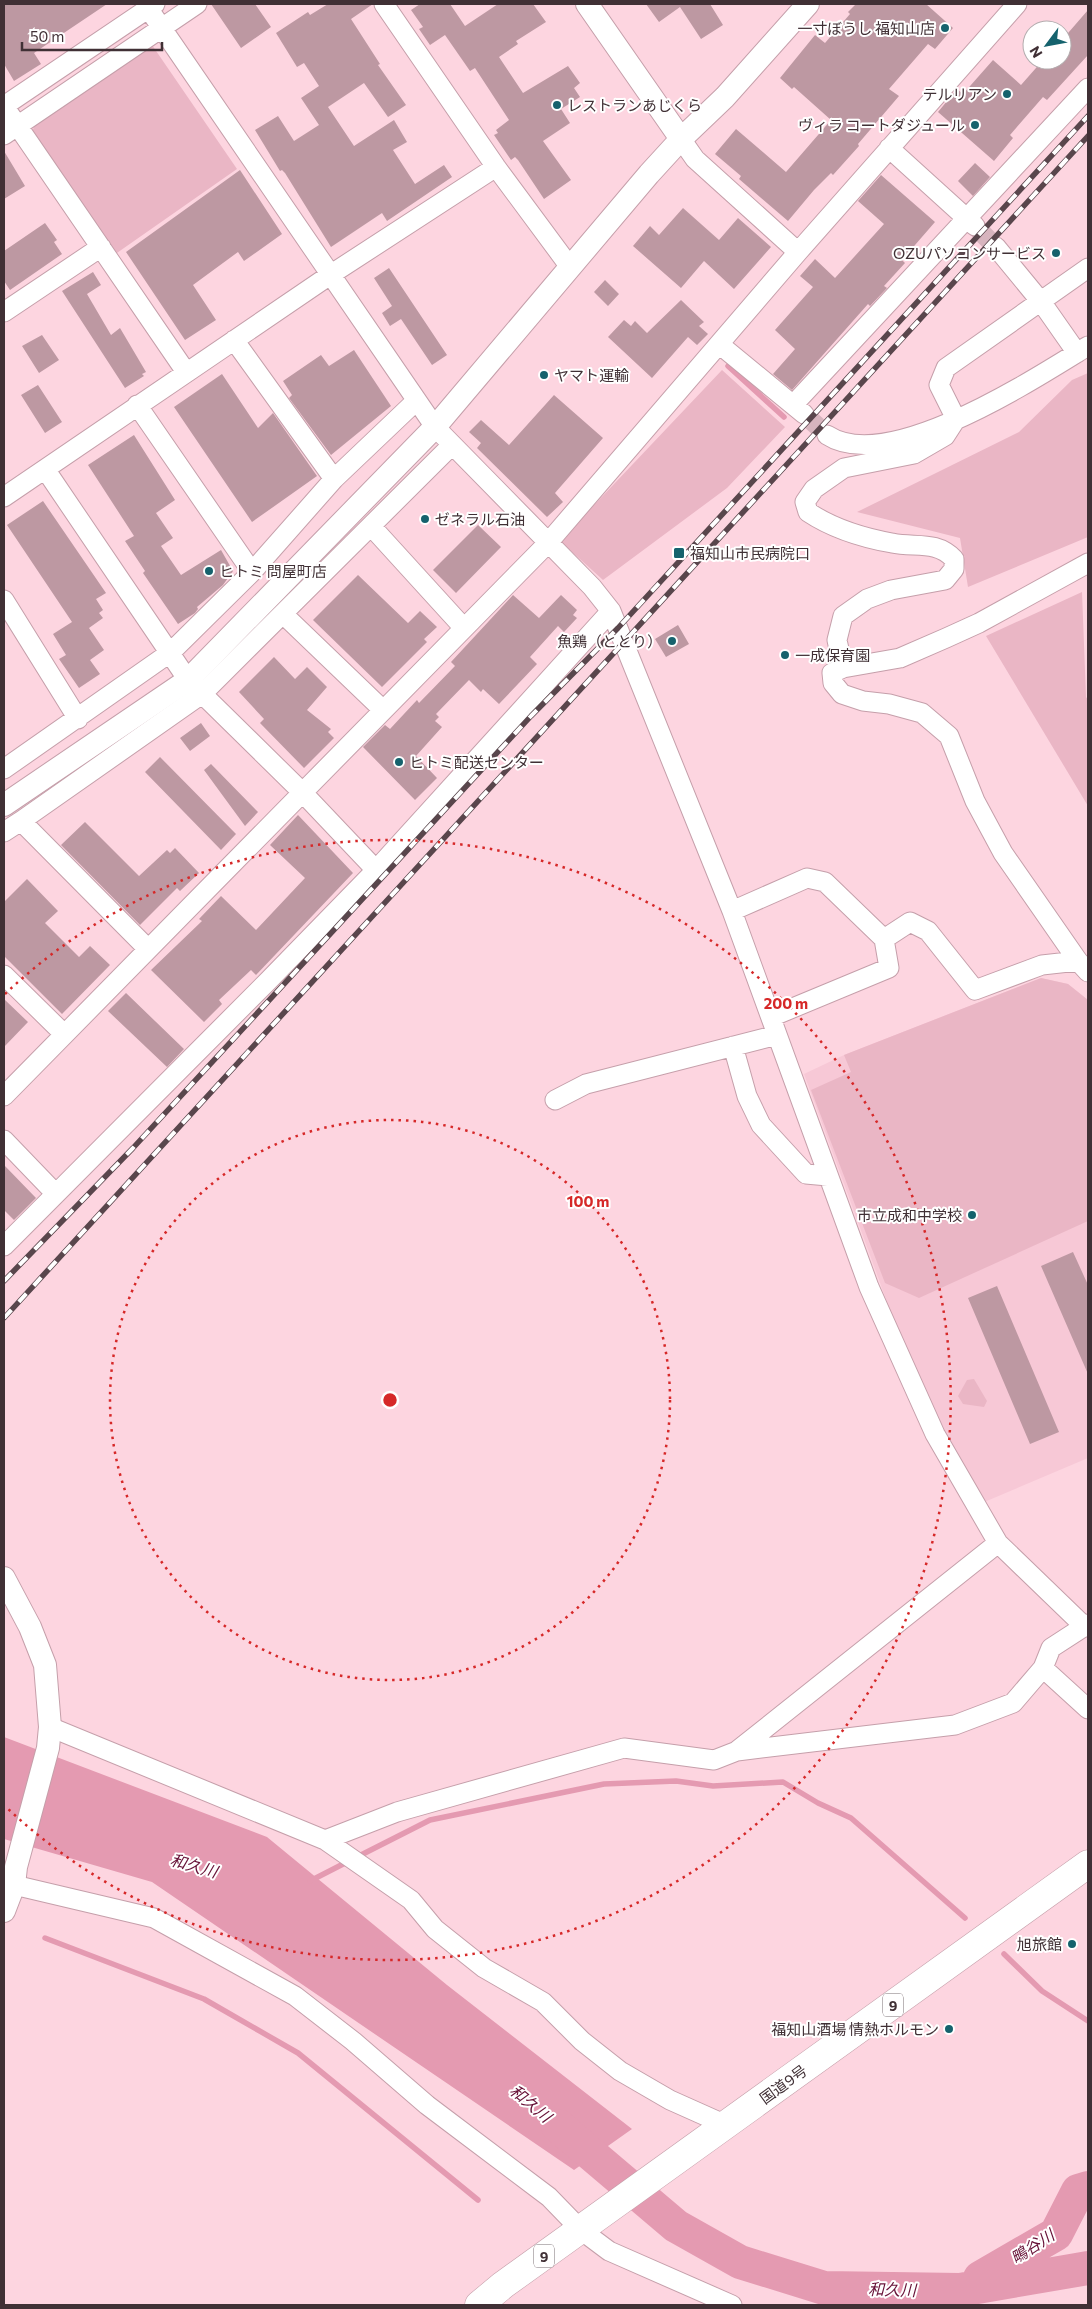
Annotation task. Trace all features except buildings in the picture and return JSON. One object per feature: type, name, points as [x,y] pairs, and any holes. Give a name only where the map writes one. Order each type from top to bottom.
[{"type":"highway","name":"国道9号","points":[[478,2305],[1088,1864]]},
{"type":"street","points":[[11,130],[197,4]]},
{"type":"street","points":[[384,4],[496,167],[570,267]]},
{"type":"street","points":[[587,4],[695,159],[798,252]]},
{"type":"street","points":[[4,805],[195,687],[435,427],[681,139],[726,97],[808,4]]},
{"type":"street","points":[[4,1096],[382,709],[547,544],[798,252],[1017,4]]},
{"type":"street","points":[[186,372],[101,248],[11,130],[4,106],[152,6],[162,28],[435,427],[592,588],[611,611],[732,911],[869,1287],[935,1434],[998,1543],[1087,1626],[1051,1648],[1043,1668],[1013,1703],[955,1725],[737,1751],[714,1760],[624,1748],[396,1812],[325,1840]]},
{"type":"street","points":[[719,344],[798,410],[971,223],[1088,88]]},
{"type":"street","points":[[889,148],[971,223]]},
{"type":"street","points":[[4,497],[330,275],[496,167]]},
{"type":"street","points":[[4,312],[101,248]]},
{"type":"street","points":[[827,435],[836,441],[884,445],[956,420],[1032,382],[1083,349],[996,248]]},
{"type":"street","points":[[956,420],[939,385],[946,368],[1042,303],[1088,268]]},
{"type":"street","points":[[234,340],[334,479]]},
{"type":"street","points":[[4,769],[78,719],[171,652],[252,572],[334,479],[416,401]]},
{"type":"street","points":[[137,405],[252,572]]},
{"type":"street","points":[[843,668],[837,640],[843,616],[867,599],[891,590],[945,580],[954,569],[954,559],[948,552],[931,545],[893,544],[839,528],[808,512],[804,502],[814,489],[844,468],[914,454],[945,436],[956,420]]},
{"type":"street","points":[[4,832],[21,821],[195,687],[283,614],[452,446]]},
{"type":"street","points":[[45,469],[195,687],[302,792],[376,870]]},
{"type":"street","points":[[371,526],[463,627]]},
{"type":"street","points":[[1083,966],[1003,853],[975,801],[949,736],[922,713],[889,704],[863,701],[842,694],[833,684],[832,673],[843,668],[900,658],[979,623],[1088,563]]},
{"type":"street","points":[[4,600],[78,719]]},
{"type":"street","points":[[4,1246],[376,870],[611,611]]},
{"type":"street","points":[[283,614],[382,709]]},
{"type":"street","points":[[21,821],[147,948]]},
{"type":"street","points":[[732,911],[807,878],[825,882],[884,939],[889,968],[772,1017]]},
{"type":"street","points":[[884,939],[910,922],[928,931],[975,990],[1042,965],[1083,966]]},
{"type":"street","points":[[4,975],[64,1034]]},
{"type":"street","points":[[555,1100],[586,1084],[778,1034]]},
{"type":"street","points":[[734,1046],[747,1096],[762,1125],[806,1174],[828,1176]]},
{"type":"street","points":[[4,1140],[55,1193]]},
{"type":"street","points":[[737,1751],[998,1543]]},
{"type":"street","points":[[4,1578],[30,1627],[45,1665],[49,1738],[15,1876],[4,1911]]},
{"type":"street","points":[[1043,1668],[1088,1709]]},
{"type":"street","points":[[49,1738],[325,1840],[411,1900],[435,1929],[484,1968],[543,2002],[582,2041],[620,2071],[670,2100],[726,2125]]},
{"type":"street","points":[[15,1876],[154,1918],[295,1996],[353,2041],[427,2105],[549,2197],[581,2230],[609,2251],[732,2305]]},
{"type":"shaded area","points":[[152,45],[237,169],[114,255],[32,132],[36,122]]},
{"type":"shaded area","points":[[722,370],[785,427],[727,488],[603,580],[560,541]]},
{"type":"shaded area","points":[[1088,373],[1088,537],[968,587],[960,538],[857,512],[1019,432],[1072,380]]},
{"type":"shaded area","points":[[1082,592],[1086,697],[1088,700],[1088,806],[986,636]]},
{"type":"shaded area","name":"市立成和中学校","points":[[1041,978],[1068,984],[1088,1000],[1088,1458],[982,1503],[907,1357],[804,1074],[844,1055]]},
{"type":"shaded area","name":"市立成和中学校","points":[[1041,978],[1068,984],[1088,1000],[1088,1221],[919,1298],[885,1283],[811,1090],[851,1072],[844,1055]]},
{"type":"shaded area","points":[[974,1379],[987,1401],[984,1407],[963,1404],[958,1396],[967,1380]]},
{"type":"water","points":[[4,1737],[267,1837],[447,1985],[632,2129],[574,2170],[152,1882],[4,1839]]},
{"type":"waterway","points":[[728,366],[784,417]]},
{"type":"waterway","points":[[357,1857],[430,1820],[604,1784],[676,1781],[713,1786],[783,1782],[818,1803],[851,1818],[965,1918]]},
{"type":"waterway","points":[[310,1881],[349,1861]]},
{"type":"waterway","points":[[45,1938],[204,1999],[298,2053],[478,2200]]},
{"type":"waterway","points":[[1004,1954],[1042,1991],[1088,2021]]},
{"type":"waterway","name":"和久川","points":[[558,2126],[676,2226],[740,2262],[824,2288],[960,2290],[1088,2268]]},
{"type":"waterway","name":"鴫谷川","points":[[980,2278],[1056,2234],[1078,2191],[1088,2188]]},
{"type":"tunnel","points":[[976,227],[996,247]]},
{"type":"tunnel","points":[[804,414],[827,435]]},
{"type":"railway","points":[[4,1281],[133,1148],[531,716],[618,628],[1088,116]]},
{"type":"railway","points":[[4,1318],[1088,136]]},
{"type":"place","name":"一寸ぼうし 福知山店","points":[[945,28]]},
{"type":"place","name":"テルリアン","points":[[1007,94]]},
{"type":"place","name":"レストランあじくら","points":[[557,105]]},
{"type":"place","name":"ヴィラ コートダジュール","points":[[975,125]]},
{"type":"place","name":"OZUパソコンサービス","points":[[1056,253]]},
{"type":"place","name":"ヤマト運輸","points":[[544,375]]},
{"type":"place","name":"ゼネラル石油","points":[[425,519]]},
{"type":"place","name":"福知山市民病院口","points":[[679,553]]},
{"type":"place","name":"ヒトミ 問屋町店","points":[[209,571]]},
{"type":"place","name":"魚鶏（ととり）","points":[[672,641]]},
{"type":"place","name":"一成保育園","points":[[785,655]]},
{"type":"place","name":"ヒトミ配送センター","points":[[399,762]]},
{"type":"place","name":"市立成和中学校","points":[[972,1215]]},
{"type":"place","name":"旭旅館","points":[[1072,1944]]},
{"type":"place","name":"福知山酒場 情熱ホルモン","points":[[949,2029]]}]
